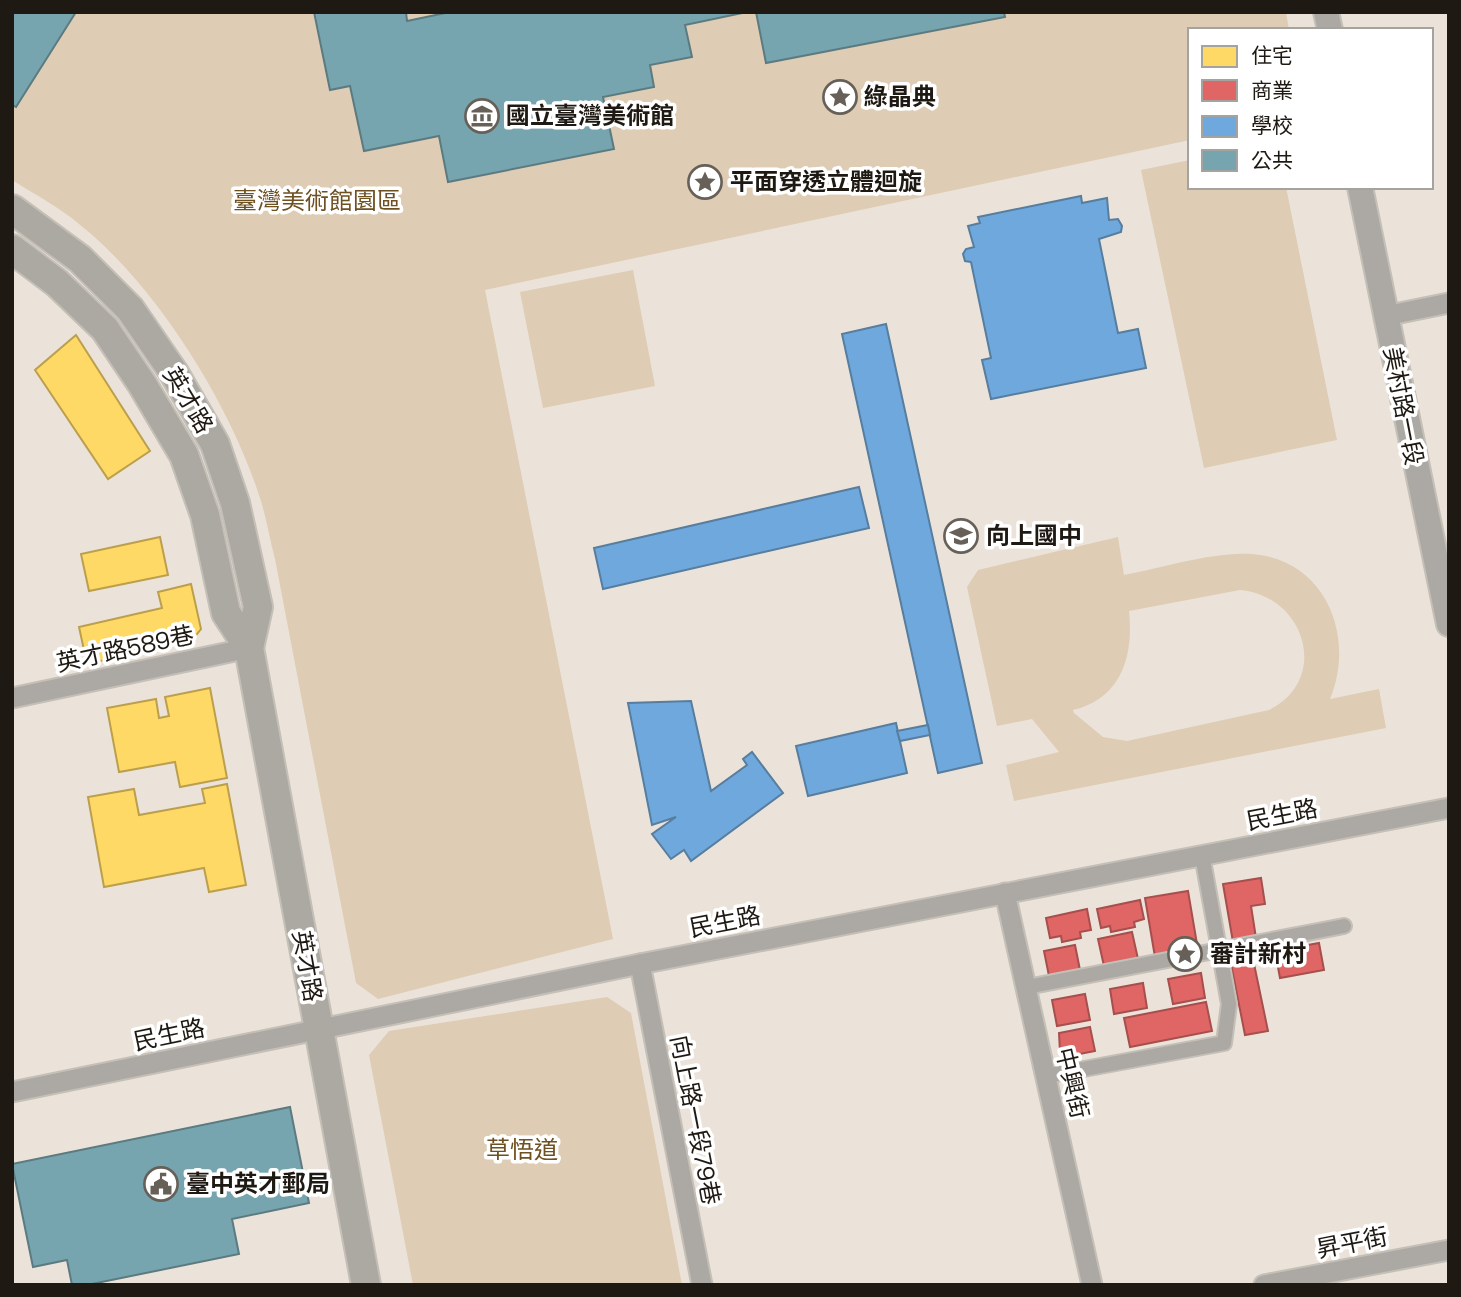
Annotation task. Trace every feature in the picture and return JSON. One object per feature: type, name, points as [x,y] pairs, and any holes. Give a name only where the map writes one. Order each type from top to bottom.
[{"type":"main road","name":"英才路","points":[[12,209],[80,259],[130,309],[174,373],[215,444],[235,503],[258,607],[249,648],[366,1285]]},
{"type":"main road","name":"英才路","points":[[12,248],[57,283],[105,329],[142,384],[184,456],[205,515],[226,613],[249,648]]},
{"type":"street","name":"美村路一段","points":[[1360,189],[1449,624]]},
{"type":"street","points":[[1385,316],[1449,303]]},
{"type":"street","name":"英才路589巷","points":[[12,698],[249,648]]},
{"type":"street","name":"民生路","points":[[12,1092],[640,964],[1449,808]]},
{"type":"street","points":[[1046,1076],[1224,1042],[1229,1004],[1202,855]]},
{"type":"street","name":"中興街","points":[[1004,893],[1092,1285]]},
{"type":"street","points":[[1027,987],[1345,926]]},
{"type":"street","name":"向上路一段79巷","points":[[640,964],[702,1285]]},
{"type":"street","name":"昇平街","points":[[1264,1285],[1449,1250]]},
{"type":"green space","name":"臺灣美術館園區","points":[[12,12],[1286,12],[1289,28],[1188,28],[1188,140],[485,290],[613,939],[378,999],[356,983],[275,559],[258,492],[245,457],[228,420],[186,346],[135,278],[79,224],[12,180]]},
{"type":"green space","points":[[1188,160],[1188,189],[1286,189],[1337,440],[1204,468],[1141,170]]},
{"type":"green space","points":[[633,270],[655,386],[543,408],[520,292]]},
{"type":"green space","points":[[1118,537],[1124,575],[1219,555],[1251,554],[1277,559],[1299,570],[1316,586],[1328,605],[1336,627],[1339,651],[1337,675],[1330,699],[1379,689],[1386,728],[1014,801],[1006,765],[1059,752],[1032,719],[997,726],[967,587],[978,570]],"holes":[[[1240,590],[1262,596],[1281,607],[1294,622],[1302,641],[1304,660],[1300,679],[1288,696],[1269,710],[1127,741],[1103,737],[1074,713],[1073,710],[1103,696],[1121,673],[1129,644],[1129,611]]]},
{"type":"green space","name":"草悟道","points":[[607,997],[631,1013],[682,1285],[413,1285],[369,1055],[389,1031]]},
{"type":"building: 住宅","points":[[76,335],[150,451],[108,479],[35,370]]},
{"type":"building: 住宅","points":[[160,537],[168,575],[89,591],[81,554]]},
{"type":"building: 住宅","points":[[191,584],[201,629],[193,639],[87,664],[79,627],[162,608],[158,592]]},
{"type":"building: 住宅","points":[[210,688],[227,778],[180,787],[175,762],[119,772],[107,708],[156,699],[159,718],[169,716],[165,697]]},
{"type":"building: 住宅","points":[[227,784],[246,885],[209,892],[204,868],[104,887],[88,797],[134,789],[139,815],[205,803],[202,789]]},
{"type":"building: 商業","points":[[1261,878],[1265,904],[1251,906],[1256,938],[1233,942],[1223,884]]},
{"type":"building: 商業","points":[[1188,891],[1198,950],[1155,957],[1145,898]]},
{"type":"building: 商業","points":[[1140,900],[1144,919],[1134,922],[1135,927],[1111,932],[1110,926],[1101,928],[1097,909]]},
{"type":"building: 商業","points":[[1087,909],[1091,930],[1080,932],[1081,938],[1062,942],[1061,936],[1050,938],[1046,918]]},
{"type":"building: 商業","points":[[1132,932],[1138,959],[1104,966],[1098,939]]},
{"type":"building: 商業","points":[[1319,943],[1324,970],[1280,978],[1275,951]]},
{"type":"building: 商業","points":[[1075,945],[1080,970],[1049,976],[1044,951]]},
{"type":"building: 商業","points":[[1253,959],[1268,1031],[1245,1035],[1231,964]]},
{"type":"building: 商業","points":[[1201,973],[1205,998],[1173,1004],[1168,979]]},
{"type":"building: 商業","points":[[1143,983],[1147,1008],[1114,1014],[1110,989]]},
{"type":"building: 商業","points":[[1085,994],[1090,1020],[1057,1026],[1052,1000]]},
{"type":"building: 商業","points":[[1206,1002],[1212,1031],[1130,1047],[1124,1018]]},
{"type":"building: 商業","points":[[1090,1027],[1095,1051],[1064,1057],[1063,1051],[1060,1052],[1059,1033]]},
{"type":"building: 學校","points":[[1081,196],[1082,203],[1107,198],[1109,220],[1118,219],[1122,226],[1121,232],[1099,239],[1118,333],[1138,329],[1146,368],[991,399],[982,360],[991,358],[971,262],[965,261],[963,254],[966,249],[974,247],[968,226],[980,223],[978,217]]},
{"type":"building: 學校","points":[[886,324],[982,763],[938,773],[842,334]]},
{"type":"building: 學校","points":[[859,487],[869,528],[603,589],[594,548]]},
{"type":"building: 學校","points":[[691,701],[711,791],[747,765],[743,759],[752,752],[783,793],[691,861],[684,850],[671,859],[652,834],[676,817],[652,825],[628,703]]},
{"type":"building: 學校","points":[[896,723],[907,773],[808,796],[796,746]]},
{"type":"building: 學校","points":[[928,725],[930,735],[900,741],[897,731]]},
{"type":"building: 公共","points":[[12,12],[76,12],[16,107],[12,105]]},
{"type":"building: 公共","name":"國立臺灣美術館","points":[[314,12],[406,12],[407,21],[450,12],[747,12],[685,25],[692,57],[650,65],[654,87],[603,97],[614,149],[448,182],[439,136],[364,151],[350,86],[330,90]]},
{"type":"building: 公共","points":[[756,12],[1004,12],[1005,17],[766,63]]},
{"type":"building: 公共","name":"臺中英才郵局","points":[[290,1107],[309,1203],[232,1219],[239,1254],[87,1285],[72,1285],[67,1260],[33,1267],[12,1164]]},
{"type":"place","name":"綠晶典","points":[[840,97]]},
{"type":"place","name":"國立臺灣美術館","points":[[482,116]]},
{"type":"place","name":"平面穿透立體迴旋","points":[[705,182]]},
{"type":"place","name":"向上國中","points":[[961,536]]},
{"type":"place","name":"審計新村","points":[[1185,954]]},
{"type":"place","name":"臺中英才郵局","points":[[161,1184]]}]
